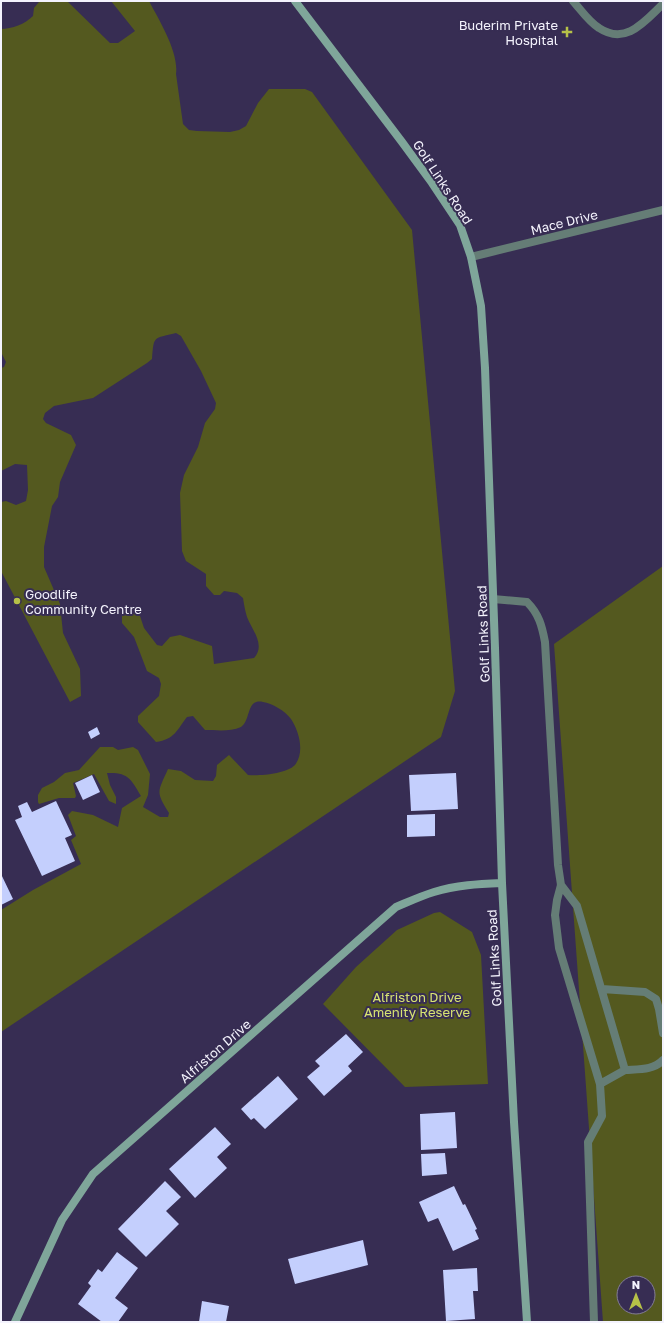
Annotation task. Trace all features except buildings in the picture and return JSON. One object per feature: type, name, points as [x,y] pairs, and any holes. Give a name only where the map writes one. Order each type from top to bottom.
[{"type":"main road","name":"Golf Links Road","points":[[295,1],[432,183],[460,225],[471,257],[481,306],[485,368],[494,599],[502,883],[514,1122],[527,1322]]},
{"type":"main road","name":"Alfriston Drive","points":[[15,1322],[62,1220],[93,1174],[396,907],[434,892],[446,889],[465,885],[502,883]]},
{"type":"street","points":[[573,1],[600,28],[611,33],[622,34],[635,30],[663,4]]},
{"type":"street","name":"Mace Drive","points":[[471,257],[663,210]]},
{"type":"street","points":[[494,599],[527,602],[535,610],[542,627],[545,642],[560,885],[555,915],[559,948],[600,1084],[602,1116],[588,1142],[594,1322]]},
{"type":"street","points":[[560,885],[577,906],[626,1070]]},
{"type":"street","points":[[602,989],[645,992],[656,999],[663,1033]]},
{"type":"street","points":[[600,1084],[626,1070],[645,1069],[658,1065],[663,1060]]},
{"type":"green space","points":[[41,1],[67,1],[110,43],[118,43],[135,31],[111,1],[149,1],[171,46],[176,65],[183,124],[189,130],[230,132],[239,130],[246,126],[258,103],[269,89],[305,89],[312,92],[412,230],[455,691],[441,737],[1,1032],[1,910],[33,890],[81,864],[71,840],[76,836],[68,815],[72,811],[93,815],[118,827],[122,808],[141,796],[128,778],[124,775],[114,773],[107,773],[110,785],[116,797],[116,804],[109,801],[94,774],[73,783],[76,796],[75,798],[59,798],[39,804],[38,795],[42,788],[54,782],[65,773],[79,770],[100,747],[113,747],[118,750],[133,747],[138,750],[150,774],[148,795],[143,807],[160,817],[168,817],[169,813],[160,795],[160,787],[168,769],[181,771],[195,780],[213,781],[216,776],[217,765],[229,755],[248,775],[259,775],[273,774],[291,768],[295,765],[300,754],[300,742],[291,719],[278,708],[263,702],[254,703],[244,724],[237,729],[205,730],[193,716],[187,717],[174,734],[167,739],[156,742],[138,722],[138,716],[159,696],[161,684],[159,678],[147,671],[134,637],[122,623],[122,616],[125,613],[137,612],[144,628],[157,645],[162,646],[170,637],[180,635],[212,646],[214,664],[254,658],[259,648],[257,638],[247,617],[243,598],[237,593],[224,591],[220,595],[214,595],[206,586],[206,574],[186,561],[182,551],[180,493],[184,475],[198,447],[205,423],[215,409],[216,403],[201,371],[181,336],[176,333],[156,339],[153,346],[152,359],[147,363],[93,398],[54,406],[45,413],[43,419],[46,423],[71,435],[76,445],[60,482],[58,497],[52,506],[44,547],[44,567],[60,604],[63,633],[80,669],[81,696],[70,702],[1,571],[1,502],[6,501],[16,505],[26,501],[28,490],[27,465],[15,464],[1,471],[1,368],[4,367],[6,362],[1,352],[1,29],[22,24],[33,16],[34,8]]},
{"type":"green space","points":[[663,566],[663,1322],[603,1322],[554,644]]},
{"type":"green space","name":"Alfriston Drive Amenity Reserve","points":[[440,912],[472,932],[481,955],[488,1084],[405,1087],[323,1004],[356,967],[397,930],[434,913]]},
{"type":"place","name":"Buderim Private Hospital","points":[[567,32]]},
{"type":"place","name":"Goodlife Community Centre","points":[[17,601]]}]
